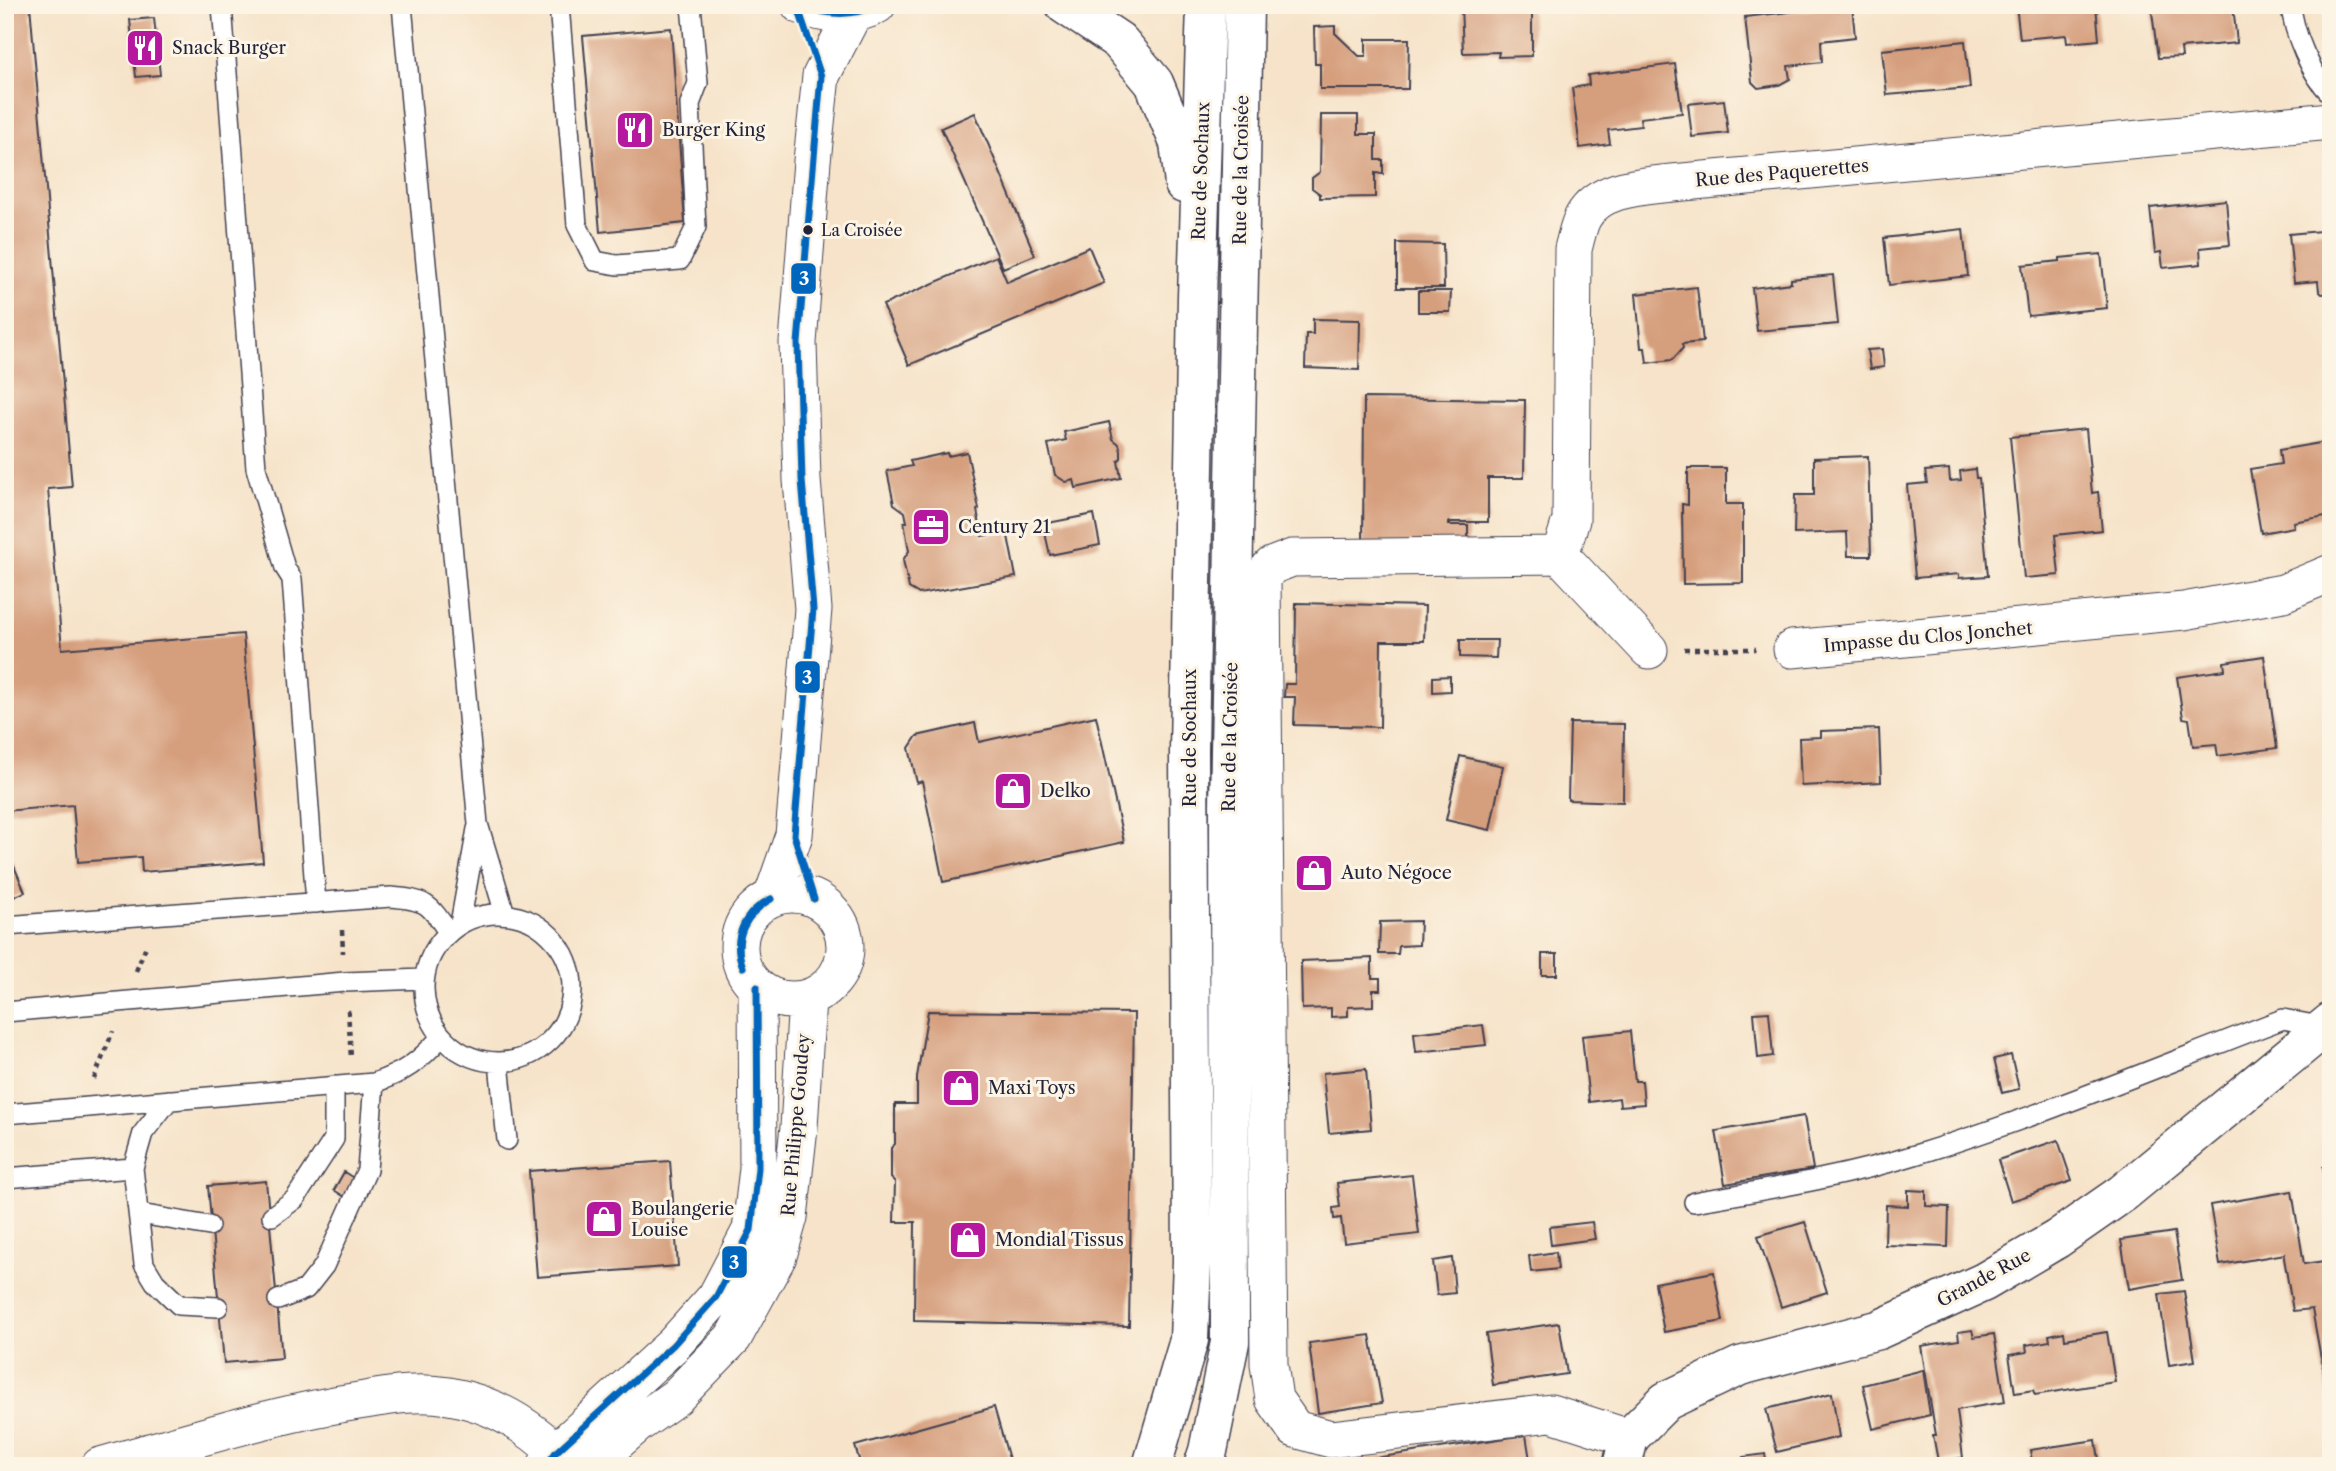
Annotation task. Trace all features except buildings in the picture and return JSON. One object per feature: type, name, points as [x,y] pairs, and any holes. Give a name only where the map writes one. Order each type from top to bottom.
[{"type":"main road","points":[[1065,5],[1119,41],[1154,83],[1179,143],[1197,297]]},
{"type":"main road","name":"Rue de Sochaux","points":[[1152,1466],[1189,1340],[1192,1261],[1188,751],[1206,5]]},
{"type":"main road","name":"Rue de la Croisée","points":[[1203,1466],[1230,1342],[1229,805],[1244,5]]},
{"type":"main road","name":"Grande Rue","points":[[1626,1452],[1666,1401],[1740,1366],[1878,1330],[1984,1282],[2057,1239],[2123,1193],[2327,1024]]},
{"type":"street","points":[[798,5],[814,12],[833,15],[865,10]]},
{"type":"street","points":[[772,898],[794,835],[813,609],[802,480],[798,343],[821,76],[798,5]]},
{"type":"street","points":[[821,76],[865,10]]},
{"type":"street","name":"Rue des Paquerettes","points":[[1560,555],[1571,520],[1573,249],[1583,216],[1602,198],[1626,189],[1662,184],[2331,121]]},
{"type":"street","points":[[1626,1452],[1551,1413],[1331,1439],[1295,1429],[1274,1399],[1269,1364],[1262,578],[1271,566],[1292,558],[1560,555],[1649,650]]},
{"type":"street","name":"Impasse du Clos Jonchet","points":[[1792,649],[2184,611],[2283,593],[2331,573]]},
{"type":"street","points":[[794,835],[814,899]]},
{"type":"street","points":[[797,894],[814,899],[828,908],[839,922],[845,940],[839,973],[827,988],[807,1000],[773,997],[757,987],[745,972],[739,954],[738,937],[752,912],[772,898],[797,894]]},
{"type":"street","name":"Rue Philippe Goudey","points":[[551,1459],[673,1345],[716,1297],[751,1230],[758,1168],[757,987]]},
{"type":"street","name":"Rue Philippe Goudey","points":[[589,1466],[639,1423],[676,1397],[733,1338],[778,1256],[789,1217],[799,1128],[807,1000]]},
{"type":"street","points":[[100,1466],[259,1421],[414,1392],[450,1396],[493,1407],[533,1430],[551,1459]]},
{"type":"lane","points":[[222,5],[256,468],[285,568],[292,579],[316,904]]},
{"type":"lane","points":[[402,5],[478,824],[505,914]]},
{"type":"lane","points":[[559,5],[577,225],[594,261],[617,265],[680,260],[696,227],[690,104],[698,83],[691,5]]},
{"type":"lane","points":[[2291,5],[2292,22],[2303,47],[2320,84],[2331,94]]},
{"type":"lane","points":[[454,928],[478,824]]},
{"type":"lane","points":[[5,926],[391,897],[418,900],[454,928]]},
{"type":"lane","points":[[505,914],[531,921],[550,933],[571,969],[573,989],[568,1015],[556,1036],[534,1054],[514,1061],[486,1062],[462,1055],[441,1037],[431,1023],[425,1004],[423,979],[429,958],[454,928],[478,916],[505,914]]},
{"type":"lane","points":[[5,1012],[345,982],[423,979]]},
{"type":"lane","name":"Grande Rue","points":[[1694,1202],[1816,1180],[1916,1155],[2033,1115],[2283,1019],[2327,1024]]},
{"type":"lane","points":[[5,1114],[374,1083],[401,1074],[423,1058],[441,1037]]},
{"type":"lane","points":[[499,1063],[507,1140]]},
{"type":"lane","points":[[278,1300],[306,1289],[324,1266],[368,1170],[374,1083]]},
{"type":"lane","points":[[272,1216],[295,1199],[334,1139],[334,1086]]},
{"type":"lane","points":[[169,1100],[143,1133],[133,1168],[144,1264],[155,1282],[179,1305],[218,1307]]},
{"type":"lane","points":[[5,1178],[133,1168]]},
{"type":"lane","points":[[140,1214],[209,1226]]},
{"type":"path","points":[[1649,650],[1792,649]]},
{"type":"path","points":[[316,904],[341,921],[352,1062],[374,1083]]},
{"type":"path","points":[[94,1107],[91,1084],[151,936],[150,915]]},
{"type":"transit line","name":"3","points":[[797,5],[821,76],[798,343],[802,480],[813,609],[794,835],[814,899]]},
{"type":"transit line","name":"3","points":[[801,5],[838,14],[857,12],[876,5]]},
{"type":"transit line","name":"3","points":[[743,967],[739,946],[742,927],[754,911],[771,899]]},
{"type":"transit line","name":"3","points":[[743,967],[740,936],[748,919],[771,899]]},
{"type":"transit line","name":"3","points":[[546,1466],[556,1452],[673,1345],[716,1297],[751,1230],[758,1168],[757,987]]},
{"type":"place","name":"Snack Burger","points":[[145,48]]},
{"type":"place","name":"Burger King","points":[[635,130]]},
{"type":"place","name":"La Croisée","points":[[808,230]]},
{"type":"place","name":"Century 21","points":[[931,527]]},
{"type":"place","name":"Delko","points":[[1013,791]]},
{"type":"place","name":"Auto Négoce","points":[[1314,873]]},
{"type":"place","name":"Maxi Toys","points":[[961,1088]]},
{"type":"place","name":"Boulangerie Louise","points":[[604,1219]]},
{"type":"place","name":"Mondial Tissus","points":[[968,1240]]}]
